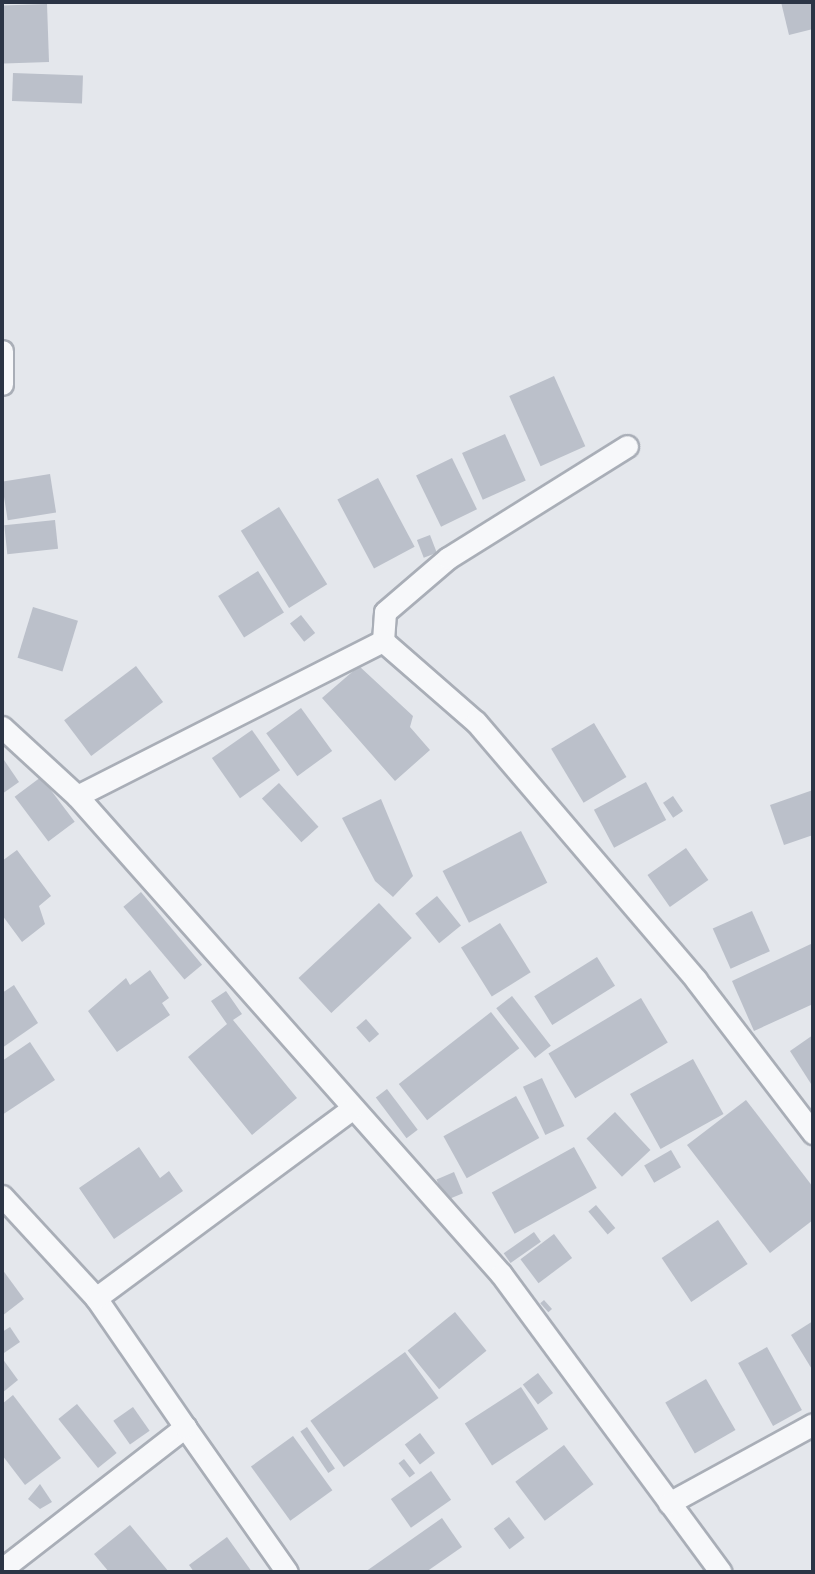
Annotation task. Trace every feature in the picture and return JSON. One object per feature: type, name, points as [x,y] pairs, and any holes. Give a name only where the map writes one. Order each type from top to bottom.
[{"type":"street","points":[[2,351],[2,384]]},
{"type":"street","points":[[383,640],[385,612],[448,558],[626,446]]},
{"type":"street","points":[[77,796],[383,640]]},
{"type":"street","points":[[383,640],[485,732],[696,980],[813,1133]]},
{"type":"street","points":[[2,727],[77,796],[351,1109],[501,1274],[721,1572]]},
{"type":"street","points":[[96,1298],[351,1109]]},
{"type":"street","points":[[2,1196],[96,1298],[287,1572]]},
{"type":"street","points":[[669,1503],[813,1424]]},
{"type":"street","points":[[2,1569],[185,1427]]},
{"type":"building","points":[[781,2],[813,2],[813,29],[789,35]]},
{"type":"building","points":[[47,4],[49,62],[4,64],[2,6]]},
{"type":"building","points":[[13,73],[83,75],[82,103],[12,101]]},
{"type":"building","points":[[554,376],[585,446],[541,466],[509,396]]},
{"type":"building","points":[[505,434],[526,481],[483,500],[462,453]]},
{"type":"building","points":[[452,458],[477,509],[441,527],[416,476]]},
{"type":"building","points":[[50,474],[56,513],[8,520],[2,482]]},
{"type":"building","points":[[378,478],[415,547],[374,568],[337,500]]},
{"type":"building","points":[[279,507],[327,584],[289,608],[241,531]]},
{"type":"building","points":[[55,520],[58,549],[7,554],[4,525]]},
{"type":"building","points":[[430,535],[437,553],[424,558],[417,540]]},
{"type":"building","points":[[258,571],[284,613],[244,637],[218,596]]},
{"type":"building","points":[[33,607],[78,621],[62,671],[18,658]]},
{"type":"building","points":[[301,615],[315,633],[304,642],[290,624]]},
{"type":"building","points":[[136,666],[163,702],[91,756],[64,720]]},
{"type":"building","points":[[359,666],[413,716],[410,727],[430,750],[395,781],[322,698]]},
{"type":"building","points":[[301,708],[332,751],[297,776],[266,733]]},
{"type":"building","points":[[594,723],[626,777],[584,803],[551,749]]},
{"type":"building","points":[[252,730],[280,770],[240,798],[212,758]]},
{"type":"building","points":[[2,757],[19,782],[2,794]]},
{"type":"building","points":[[41,777],[75,822],[48,842],[15,797]]},
{"type":"building","points":[[646,782],[666,820],[614,848],[594,810]]},
{"type":"building","points":[[279,783],[318,827],[301,842],[262,798]]},
{"type":"building","points":[[813,790],[813,835],[784,845],[770,805]]},
{"type":"building","points":[[673,796],[683,811],[673,818],[663,803]]},
{"type":"building","points":[[381,799],[413,876],[393,897],[375,881],[342,818]]},
{"type":"building","points":[[521,831],[547,883],[469,923],[443,871]]},
{"type":"building","points":[[686,848],[708,880],[670,907],[647,875]]},
{"type":"building","points":[[17,850],[51,896],[39,906],[45,924],[22,942],[2,915],[2,861]]},
{"type":"building","points":[[141,892],[202,965],[184,980],[123,907]]},
{"type":"building","points":[[437,896],[461,926],[439,943],[415,914]]},
{"type":"building","points":[[379,903],[412,938],[331,1013],[299,978]]},
{"type":"building","points":[[752,911],[770,951],[731,969],[713,928]]},
{"type":"building","points":[[500,923],[531,972],[492,997],[461,947]]},
{"type":"building","points":[[813,943],[813,1004],[754,1031],[732,981]]},
{"type":"building","points":[[597,957],[615,986],[552,1025],[534,996]]},
{"type":"building","points":[[150,970],[169,998],[162,1003],[170,1015],[117,1052],[88,1011],[126,978],[130,985]]},
{"type":"building","points":[[14,985],[38,1023],[2,1048],[2,993]]},
{"type":"building","points":[[226,991],[242,1014],[233,1020],[297,1098],[252,1135],[188,1057],[227,1024],[211,1001]]},
{"type":"building","points":[[512,996],[551,1046],[535,1058],[496,1008]]},
{"type":"building","points":[[641,998],[668,1043],[575,1098],[548,1054]]},
{"type":"building","points":[[491,1012],[519,1048],[427,1120],[399,1084]]},
{"type":"building","points":[[366,1019],[379,1034],[369,1043],[356,1028]]},
{"type":"building","points":[[813,1035],[813,1087],[790,1051]]},
{"type":"building","points":[[30,1042],[55,1080],[2,1115],[2,1061]]},
{"type":"building","points":[[693,1059],[724,1114],[661,1149],[630,1094]]},
{"type":"building","points":[[542,1078],[564,1126],[545,1135],[523,1087]]},
{"type":"building","points":[[387,1089],[418,1130],[407,1138],[376,1097]]},
{"type":"building","points":[[516,1096],[539,1138],[467,1178],[443,1136]]},
{"type":"building","points":[[746,1100],[813,1187],[813,1220],[770,1253],[687,1145]]},
{"type":"building","points":[[615,1112],[650,1150],[622,1177],[586,1139]]},
{"type":"building","points":[[139,1147],[160,1178],[169,1171],[183,1191],[114,1239],[79,1188]]},
{"type":"building","points":[[574,1147],[597,1188],[515,1234],[492,1193]]},
{"type":"building","points":[[671,1150],[681,1167],[654,1183],[644,1166]]},
{"type":"building","points":[[454,1172],[463,1193],[445,1201],[437,1179]]},
{"type":"building","points":[[596,1205],[615,1228],[608,1234],[588,1211]]},
{"type":"building","points":[[718,1220],[748,1264],[691,1302],[662,1258]]},
{"type":"building","points":[[534,1232],[541,1242],[511,1263],[504,1253]]},
{"type":"building","points":[[554,1234],[572,1258],[539,1283],[520,1259]]},
{"type":"building","points":[[2,1269],[24,1299],[2,1316]]},
{"type":"building","points":[[544,1300],[552,1309],[548,1312],[540,1303]]},
{"type":"building","points":[[455,1312],[486,1351],[439,1389],[408,1350]]},
{"type":"building","points":[[813,1321],[813,1371],[791,1335]]},
{"type":"building","points":[[10,1327],[20,1342],[4,1353],[2,1332]]},
{"type":"building","points":[[767,1347],[802,1410],[773,1426],[738,1363]]},
{"type":"building","points":[[405,1352],[439,1398],[344,1467],[310,1421]]},
{"type":"building","points":[[2,1358],[18,1380],[2,1393]]},
{"type":"building","points":[[538,1373],[553,1393],[538,1404],[523,1384]]},
{"type":"building","points":[[706,1379],[736,1430],[695,1454],[665,1402]]},
{"type":"building","points":[[521,1387],[548,1429],[492,1465],[465,1423]]},
{"type":"building","points":[[13,1395],[61,1458],[25,1485],[2,1455],[2,1404]]},
{"type":"building","points":[[77,1404],[117,1453],[98,1468],[58,1419]]},
{"type":"building","points":[[133,1407],[150,1431],[130,1445],[113,1421]]},
{"type":"building","points":[[307,1427],[335,1468],[328,1473],[300,1431]]},
{"type":"building","points":[[420,1433],[435,1453],[420,1464],[405,1444]]},
{"type":"building","points":[[293,1436],[332,1490],[290,1521],[251,1467]]},
{"type":"building","points":[[564,1445],[593,1484],[545,1521],[515,1482]]},
{"type":"building","points":[[404,1459],[415,1473],[410,1477],[398,1463]]},
{"type":"building","points":[[431,1471],[451,1500],[411,1528],[391,1499]]},
{"type":"building","points":[[40,1484],[52,1502],[40,1509],[28,1499]]},
{"type":"building","points":[[509,1517],[525,1538],[509,1549],[494,1528]]},
{"type":"building","points":[[442,1518],[462,1547],[426,1572],[365,1572]]},
{"type":"building","points":[[130,1525],[169,1572],[109,1572],[94,1554]]},
{"type":"building","points":[[227,1537],[252,1572],[194,1572],[189,1565]]}]
